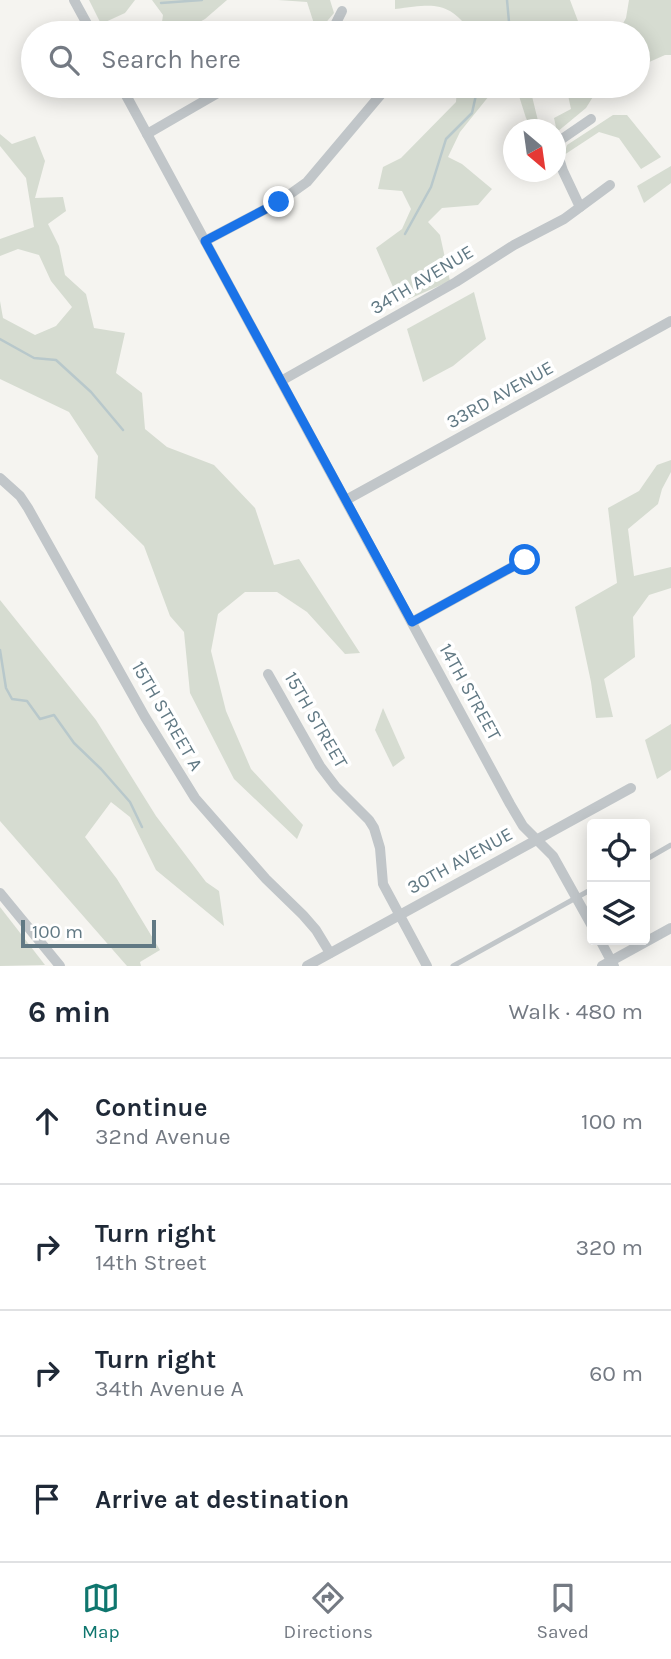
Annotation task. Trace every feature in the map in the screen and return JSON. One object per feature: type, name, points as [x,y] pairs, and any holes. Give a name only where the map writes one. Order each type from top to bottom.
[{"type":"street","points":[[74,0],[85,21]]},
{"type":"street","points":[[337,21],[342,11]]},
{"type":"street","name":"14TH STREET","points":[[128,98],[523,826],[554,856],[587,917]]},
{"type":"street","points":[[147,134],[209,98]]},
{"type":"street","points":[[205,241],[279,202],[307,182],[378,98]]},
{"type":"street","points":[[566,136],[591,119]]},
{"type":"street","points":[[566,178],[580,207]]},
{"type":"street","name":"34TH AVENUE","points":[[281,381],[456,282],[514,245],[564,219],[610,185]]},
{"type":"street","name":"33RD AVENUE","points":[[346,500],[671,321]]},
{"type":"street","name":"15TH STREET A","points":[[0,478],[20,496],[28,508],[145,717],[195,798],[266,879],[303,915],[330,953]]},
{"type":"street","points":[[412,622],[525,560]]},
{"type":"street","name":"15TH STREET","points":[[268,674],[320,766],[336,788],[374,828],[380,848],[382,879],[427,966]]},
{"type":"street","name":"30TH AVENUE","points":[[307,966],[631,788]]},
{"type":"street","points":[[0,893],[60,966]]},
{"type":"street","points":[[602,945],[609,964],[671,928]]},
{"type":"lane","points":[[650,857],[671,845]]},
{"type":"lane","points":[[453,966],[587,892]]},
{"type":"shaded area","points":[[89,0],[135,0],[125,13],[108,21],[100,21]]},
{"type":"shaded area","points":[[152,0],[227,0],[201,21],[162,21],[163,15]]},
{"type":"shaded area","points":[[278,0],[330,0],[334,13],[327,21],[313,21],[307,2]]},
{"type":"shaded area","points":[[395,0],[570,0],[578,21],[462,21],[439,7],[395,9]]},
{"type":"shaded area","points":[[629,0],[671,0],[671,55],[650,62],[650,21],[624,21]]},
{"type":"shaded area","points":[[456,98],[487,98],[460,132],[448,157],[462,164],[492,189],[478,205],[442,208],[428,222],[440,235],[450,281],[400,303],[376,248],[402,229],[411,209],[402,191],[378,189],[383,167],[401,158],[456,102]]},
{"type":"shaded area","points":[[520,98],[532,98],[538,119],[527,119]]},
{"type":"shaded area","points":[[569,98],[592,98],[586,108],[566,125],[566,119],[554,118],[571,109]]},
{"type":"shaded area","points":[[613,115],[627,115],[661,157],[641,169],[619,138],[599,132],[566,154],[567,145]]},
{"type":"shaded area","points":[[0,134],[12,144],[35,136],[45,161],[35,198],[63,197],[66,211],[48,224],[59,246],[65,275],[86,294],[94,328],[125,333],[116,373],[142,393],[145,429],[167,447],[214,465],[255,508],[274,565],[299,559],[360,653],[345,654],[307,612],[277,592],[245,592],[218,614],[211,651],[226,711],[251,769],[303,825],[297,839],[234,779],[190,693],[184,632],[170,616],[144,546],[95,498],[98,456],[69,412],[0,379],[0,301],[3,318],[35,335],[56,326],[72,307],[51,281],[39,255],[18,249],[0,256],[0,239],[34,227],[26,178],[0,146]]},
{"type":"shaded area","points":[[671,166],[671,183],[644,203],[637,186]]},
{"type":"shaded area","points":[[474,292],[486,339],[453,366],[423,382],[407,329]]},
{"type":"shaded area","points":[[671,460],[671,472],[658,504],[628,529],[634,576],[671,567],[671,588],[649,595],[633,617],[635,657],[604,679],[613,717],[596,718],[575,607],[617,583],[608,508],[639,491],[657,465]]},
{"type":"shaded area","points":[[0,600],[96,720],[156,816],[206,882],[219,891],[224,926],[156,870],[130,817],[111,802],[85,837],[117,879],[160,950],[140,962],[141,966],[127,966],[0,821]]},
{"type":"shaded area","points":[[383,708],[405,758],[393,767],[375,730]]},
{"type":"shaded area","points":[[671,724],[671,770],[657,779],[645,740]]},
{"type":"shaded area","points":[[0,907],[45,965],[0,966]]},
{"type":"waterway","points":[[161,3],[202,0]]},
{"type":"waterway","points":[[507,0],[509,21]]},
{"type":"waterway","points":[[405,234],[431,187],[446,139],[472,113],[475,98]]},
{"type":"waterway","points":[[0,339],[34,358],[56,360],[91,392],[123,430]]},
{"type":"waterway","points":[[0,650],[6,688],[12,699],[27,701],[40,719],[54,715],[74,743],[130,802],[142,827]]},
{"type":"route","points":[[279,202],[205,241],[412,622],[525,560]]}]
